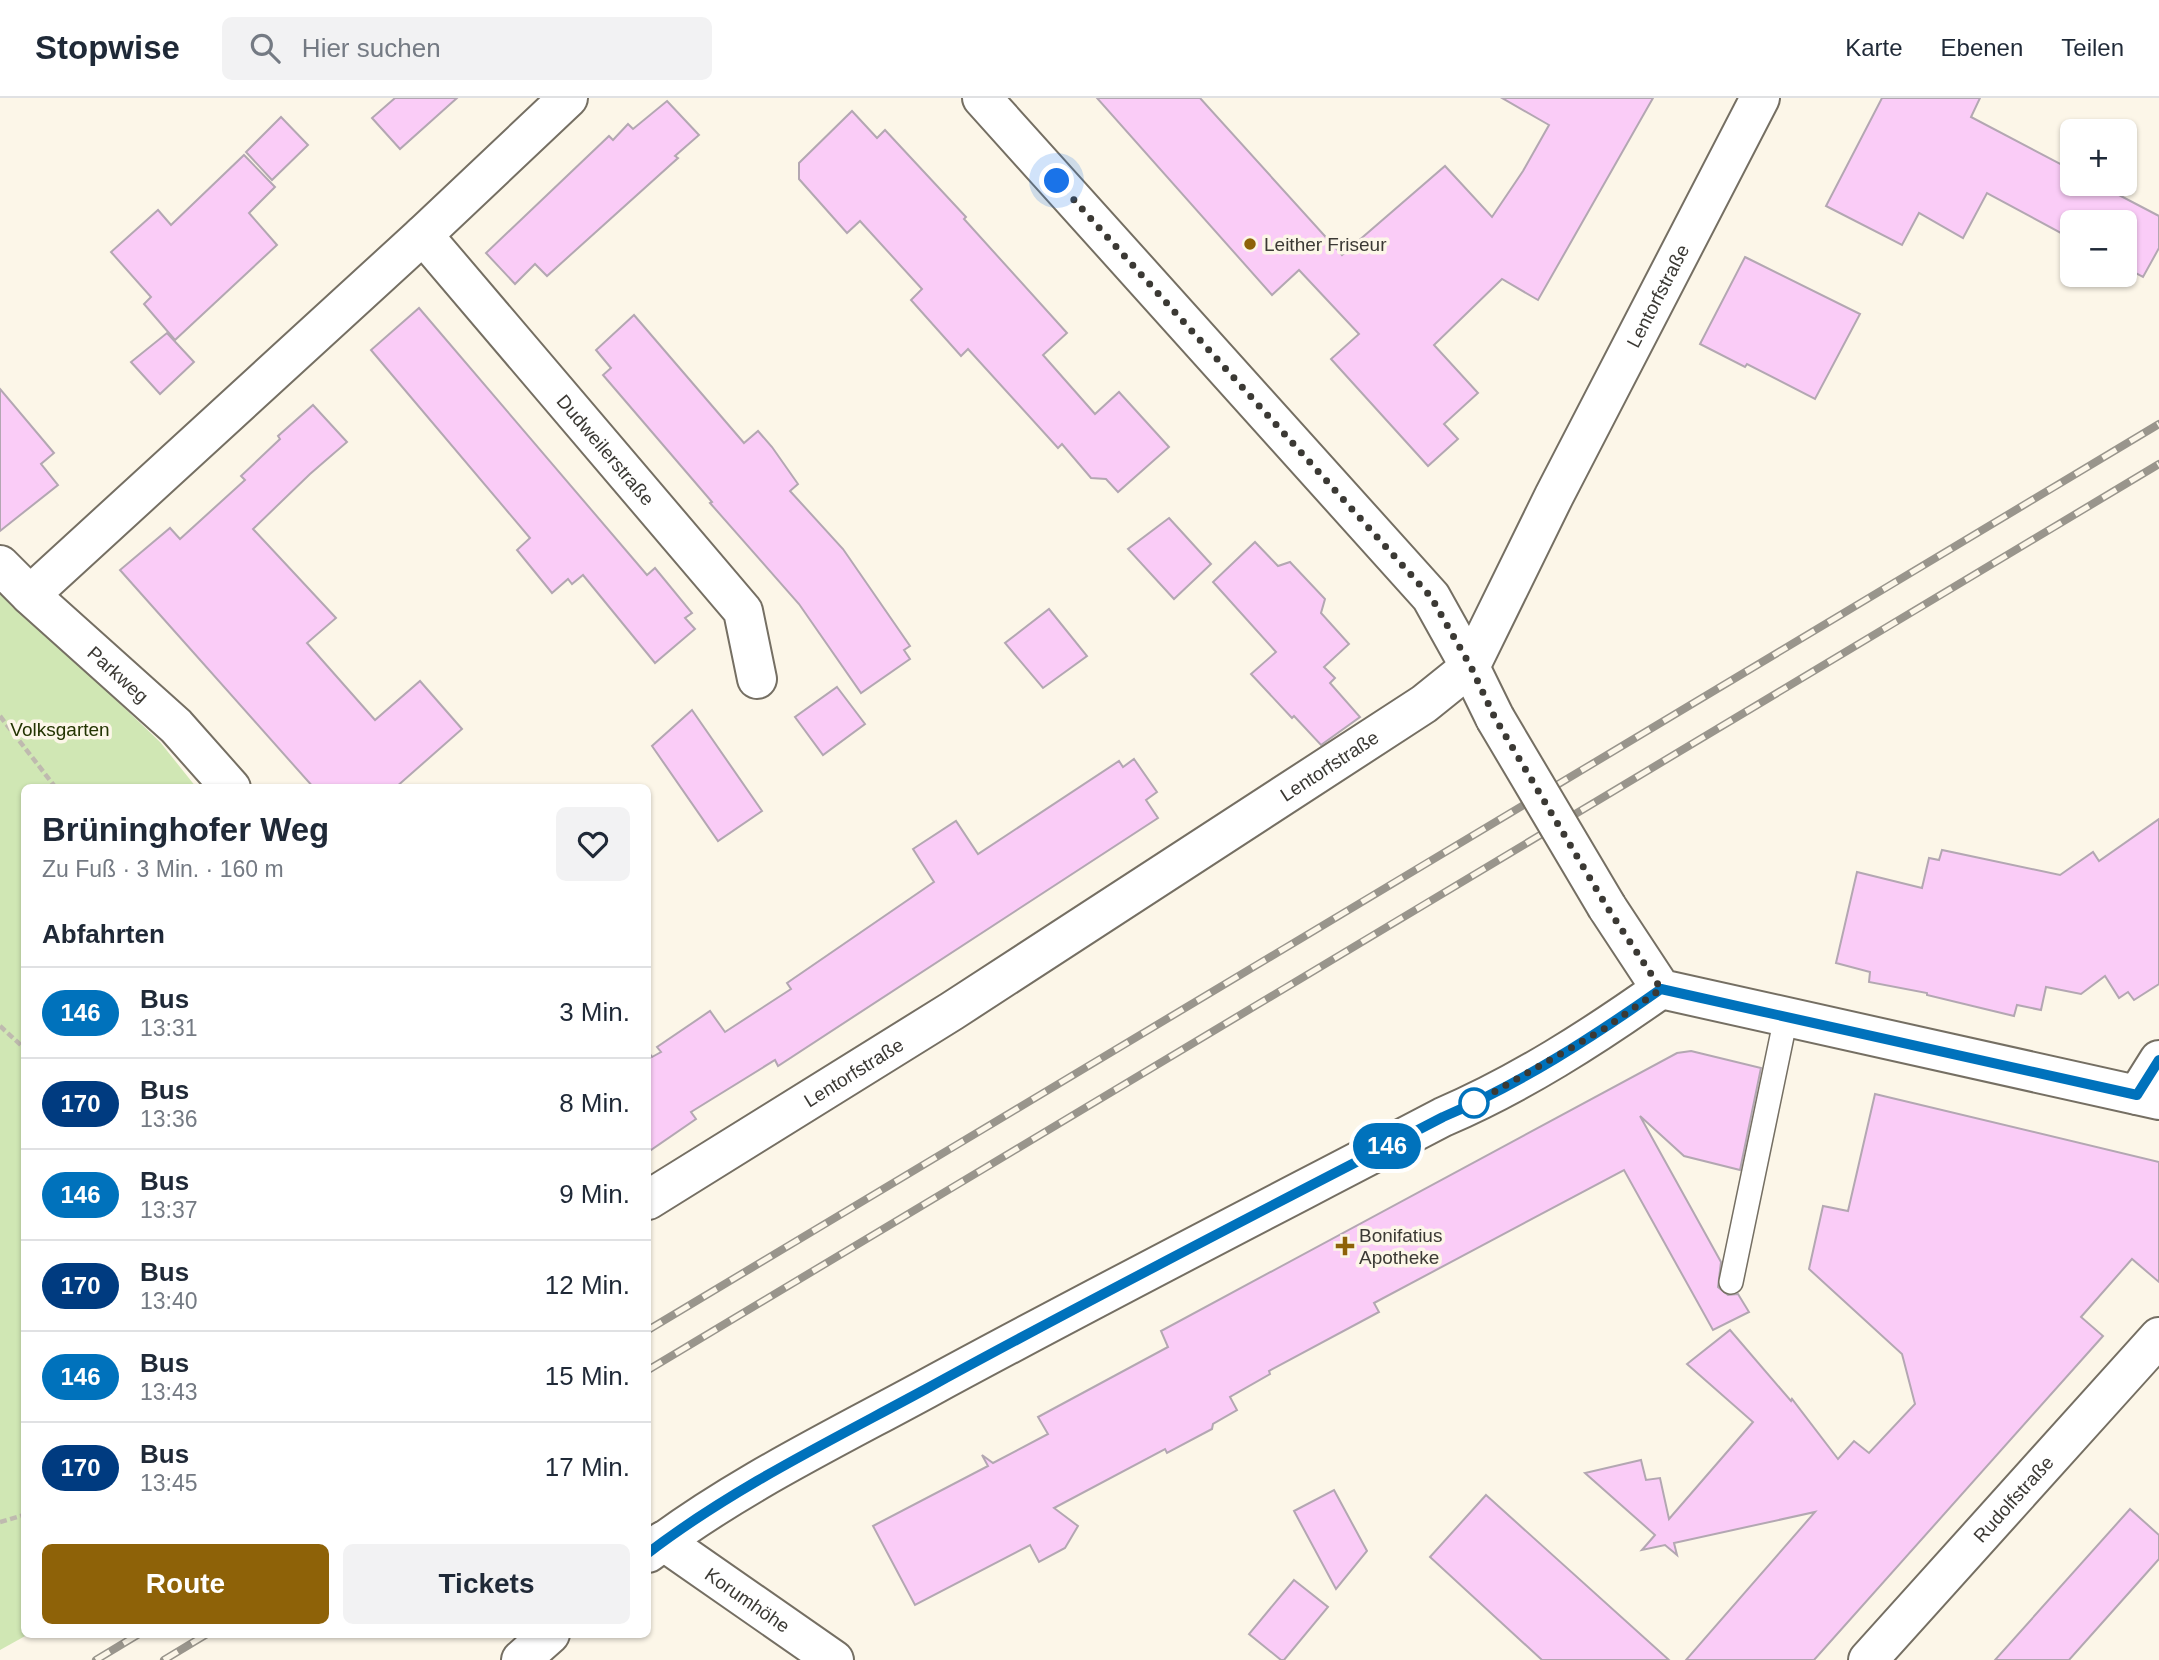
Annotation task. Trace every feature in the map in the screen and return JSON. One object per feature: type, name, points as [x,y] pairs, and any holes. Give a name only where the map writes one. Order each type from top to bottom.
[{"type":"street","points":[[982,98],[1431,597],[1471,667],[1495,718],[1607,907],[1661,989],[2148,1098],[2159,1060]]},
{"type":"street","name":"Lentorfstraße","points":[[651,1198],[1009,973],[1424,704],[1471,667],[1554,496],[1760,98]]},
{"type":"street","points":[[30,595],[423,235],[559,101]]},
{"type":"street","name":"Dudweilerstraße","points":[[423,235],[743,611],[757,679]]},
{"type":"street","name":"Parkweg","points":[[0,565],[176,726],[227,784]]},
{"type":"street","points":[[655,1547],[736,1494],[1014,1341],[1443,1117],[1473,1104],[1604,1029],[1661,989]]},
{"type":"street","name":"Rudolfstraße","points":[[1868,1660],[2159,1337]]},
{"type":"street","name":"Korumhöhe","points":[[655,1547],[834,1660]]},
{"type":"street","points":[[521,1660],[546,1638]]},
{"type":"lane","points":[[1731,1282],[1786,1017]]},
{"type":"path","points":[[0,716],[53,784]]},
{"type":"path","points":[[0,1026],[21,1045]]},
{"type":"path","points":[[0,1522],[21,1516]]},
{"type":"green space","name":"Volksgarten","points":[[0,589],[160,742],[194,784],[21,784],[22,1638],[0,1650]]},
{"type":"building","points":[[395,98],[457,98],[400,149],[372,118]]},
{"type":"building","points":[[1097,98],[1200,98],[1342,255],[1445,166],[1492,217],[1523,171],[1549,125],[1502,98],[1653,98],[1538,300],[1502,279],[1434,345],[1478,393],[1444,424],[1458,439],[1428,466],[1331,359],[1359,334],[1299,270],[1272,295]]},
{"type":"building","points":[[1882,98],[1980,98],[1971,117],[2060,164],[2060,196],[2121,196],[2159,216],[2159,248],[2143,277],[2137,274],[2137,210],[2060,210],[2060,233],[1987,193],[1963,238],[1919,213],[1902,245],[1826,206]]},
{"type":"building","points":[[667,101],[699,135],[675,156],[678,158],[547,276],[535,264],[515,284],[486,253],[609,136],[613,140],[628,124],[633,129]]},
{"type":"building","points":[[852,111],[877,138],[885,130],[966,217],[964,219],[1067,333],[1043,355],[1095,414],[1119,392],[1169,447],[1118,492],[1106,479],[1091,478],[1062,444],[1058,448],[968,349],[961,356],[911,300],[922,289],[860,221],[847,233],[799,179],[799,163]]},
{"type":"building","points":[[281,117],[308,145],[272,180],[246,152]]},
{"type":"building","points":[[244,155],[275,187],[249,213],[277,245],[175,340],[144,304],[151,297],[111,252],[158,210],[171,225]]},
{"type":"building","points":[[1745,257],[1860,314],[1815,399],[1747,364],[1745,367],[1700,344]]},
{"type":"building","points":[[419,308],[647,575],[655,568],[692,613],[685,618],[695,629],[655,663],[583,575],[572,584],[568,579],[552,593],[517,550],[530,538],[371,350]]},
{"type":"building","points":[[634,315],[744,443],[758,431],[772,447],[798,484],[790,491],[843,549],[910,646],[904,650],[910,659],[861,693],[799,604],[603,375],[611,368],[596,350]]},
{"type":"building","points":[[167,333],[194,362],[160,394],[131,362]]},
{"type":"building","points":[[0,389],[54,453],[41,464],[58,485],[0,531]]},
{"type":"building","points":[[313,405],[347,442],[253,529],[336,618],[307,643],[375,720],[420,681],[462,729],[400,784],[310,784],[120,570],[170,528],[180,539],[245,480],[241,476],[280,439],[278,436]]},
{"type":"building","points":[[1169,518],[1211,564],[1174,599],[1128,549]]},
{"type":"building","points":[[1255,542],[1278,566],[1290,562],[1325,599],[1321,613],[1349,644],[1324,667],[1335,678],[1330,683],[1360,717],[1321,745],[1251,674],[1276,652],[1213,582]]},
{"type":"building","points":[[1049,609],[1087,656],[1043,688],[1005,643]]},
{"type":"building","points":[[837,687],[865,724],[823,755],[795,717]]},
{"type":"building","points":[[692,710],[762,811],[718,841],[652,746]]},
{"type":"building","points":[[1134,759],[1157,792],[1146,800],[1158,818],[778,1066],[775,1060],[691,1112],[696,1119],[651,1150],[651,1056],[661,1052],[657,1047],[710,1011],[725,1032],[791,989],[787,983],[934,882],[913,849],[956,821],[978,854],[1119,761],[1123,767]]},
{"type":"building","points":[[2159,819],[2159,984],[2134,1000],[2128,992],[2119,998],[2105,976],[2081,994],[2046,987],[2041,1010],[2017,1005],[2014,1016],[1927,993],[1869,982],[1870,972],[1836,963],[1857,872],[1922,888],[1929,858],[1939,860],[1942,850],[2060,875],[2093,852],[2099,861]]},
{"type":"building","points":[[1691,1051],[1761,1068],[1740,1170],[1684,1156],[1640,1116],[1721,1262],[1718,1287],[1728,1295],[1738,1294],[1749,1312],[1713,1330],[1624,1170],[1374,1303],[1379,1312],[1269,1371],[1270,1374],[1230,1397],[1237,1410],[1213,1424],[1212,1429],[1167,1453],[1165,1449],[1054,1508],[1078,1526],[1065,1548],[1039,1562],[1030,1545],[915,1605],[873,1526],[988,1466],[982,1455],[993,1463],[1048,1434],[1038,1417],[1168,1347],[1161,1331],[1677,1053]]},
{"type":"building","points":[[1875,1094],[2159,1162],[2159,1282],[2132,1259],[2081,1317],[2103,1336],[1814,1660],[1686,1660],[1815,1512],[1674,1543],[1677,1555],[1665,1545],[1642,1550],[1655,1535],[1585,1473],[1641,1460],[1646,1480],[1660,1478],[1669,1519],[1753,1422],[1687,1364],[1730,1330],[1791,1401],[1792,1399],[1838,1459],[1854,1441],[1869,1453],[1915,1404],[1902,1354],[1809,1269],[1823,1206],[1848,1211]]},
{"type":"building","points":[[1334,1490],[1367,1551],[1336,1589],[1294,1511]]},
{"type":"building","points":[[1486,1495],[1669,1660],[1542,1660],[1430,1557]]},
{"type":"building","points":[[2130,1509],[2159,1535],[2159,1559],[2069,1660],[1995,1660]]},
{"type":"building","points":[[1294,1580],[1328,1607],[1284,1660],[1281,1660],[1249,1634]]},
{"type":"railway","points":[[651,1328],[2159,424]]},
{"type":"railway","points":[[651,1368],[2159,464]]},
{"type":"railway","points":[[96,1660],[132,1638]]},
{"type":"railway","points":[[164,1660],[200,1638]]},
{"type":"bus line","name":"146","points":[[651,1551],[736,1494],[1014,1341],[1443,1117],[1473,1104],[1604,1029],[1661,989],[2137,1095],[2159,1060]]},
{"type":"place","name":"Leither Friseur","points":[[1250,244]]},
{"type":"place","name":"Bonifatius Apotheke","points":[[1345,1246]]},
{"type":"route","points":[[1057,181],[1431,597],[1471,667],[1495,718],[1607,907],[1661,989],[1604,1029],[1474,1103]]}]
